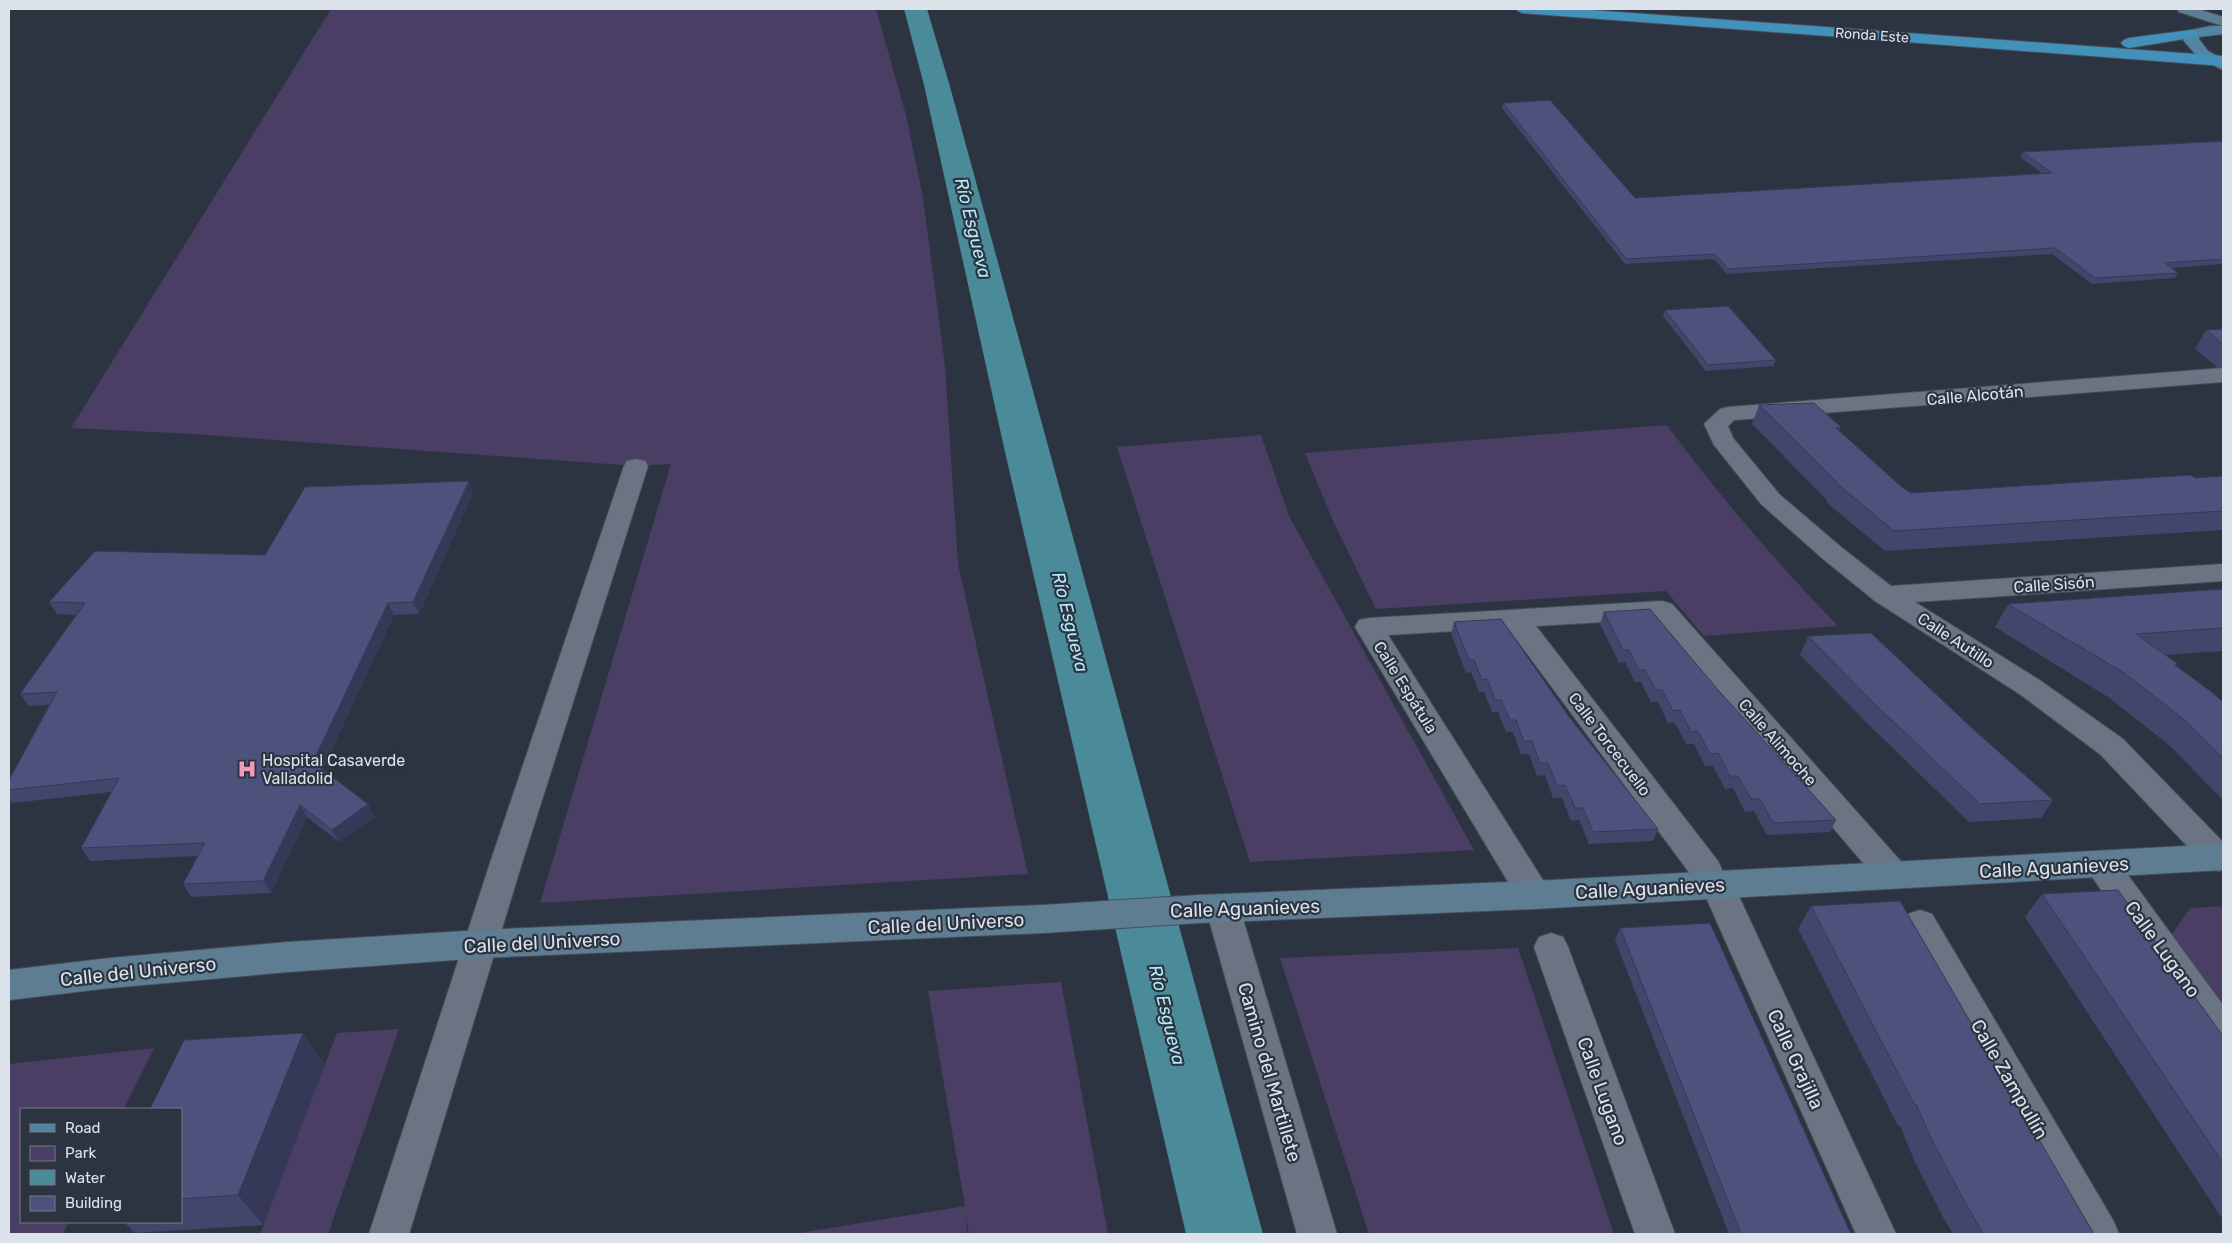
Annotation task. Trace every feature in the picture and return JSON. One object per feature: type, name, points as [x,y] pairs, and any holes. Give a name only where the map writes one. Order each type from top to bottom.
[{"type":"highway","name":"Ronda Este","points":[[1522,9],[2221,59]]},
{"type":"highway","name":"Ronda Este","points":[[1659,9],[2129,43],[2195,38]]},
{"type":"highway","points":[[2114,52],[2137,59],[2223,74]]},
{"type":"main road","points":[[2195,38],[2223,30]]},
{"type":"main road","points":[[2195,38],[2221,59]]},
{"type":"street","points":[[2177,10],[2223,22]]},
{"type":"street","points":[[2177,10],[2195,38]]},
{"type":"street","name":"Calle Alcotán","points":[[1728,414],[2223,375]]},
{"type":"street","name":"Calle Autillo","points":[[1728,414],[1716,424],[1722,440],[1770,499],[1832,553],[1885,595],[2031,688],[2112,747],[2221,858]]},
{"type":"street","points":[[389,1234],[506,863],[636,466]]},
{"type":"street","name":"Calle Sisón","points":[[1885,595],[2223,572]]},
{"type":"street","name":"Calle Espátula","points":[[1534,895],[1369,627],[1662,610]]},
{"type":"street","name":"Calle Alimoche","points":[[1662,610],[1893,875]]},
{"type":"street","name":"Calle Torcecuello","points":[[1514,618],[1712,877]]},
{"type":"street","name":"Calle Aguanieves","points":[[1076,917],[1211,909],[1534,895],[1712,877],[1893,875],[2221,858]]},
{"type":"street","name":"Calle Lugano","points":[[2102,865],[2223,1034]]},
{"type":"street","name":"Calle Grajilla","points":[[1712,877],[1876,1234]]},
{"type":"street","name":"Camino del Martillete","points":[[1211,909],[1317,1234]]},
{"type":"street","name":"Calle del Universo","points":[[9,985],[110,973],[288,957],[482,944],[1076,917]]},
{"type":"street","name":"Calle Zampullín","points":[[1920,924],[2099,1234]]},
{"type":"street","name":"Calle Lugano","points":[[1551,947],[1655,1234]]},
{"type":"green space","points":[[331,9],[876,9],[906,115],[923,198],[945,366],[958,564],[1028,874],[540,903],[671,464],[636,466],[193,434],[71,428]]},
{"type":"green space","points":[[1667,425],[1749,529],[1838,626],[1704,636],[1666,591],[1376,609],[1333,521],[1305,453]]},
{"type":"green space","points":[[1261,435],[1289,516],[1474,850],[1250,862],[1117,447]]},
{"type":"green space","points":[[2223,906],[2223,1007],[2171,936],[2190,908]]},
{"type":"green space","points":[[1518,948],[1614,1234],[1369,1234],[1280,958]]},
{"type":"green space","points":[[1061,982],[1108,1234],[969,1234],[966,1218],[967,1234],[793,1234],[965,1206],[928,991]]},
{"type":"green space","points":[[399,1029],[328,1234],[260,1234],[337,1033]]},
{"type":"green space","points":[[154,1048],[124,1108],[20,1108],[20,1223],[68,1223],[63,1234],[9,1234],[9,1064]]},
{"type":"water","name":"Río Esgueva","points":[[904,9],[927,9],[949,83],[1263,1234],[1186,1234],[1005,452],[924,85]]},
{"type":"building","points":[[1550,100],[1635,198],[2052,173],[2022,152],[2223,141],[2223,259],[2165,263],[2178,273],[2095,278],[2055,248],[1728,269],[1715,254],[1626,259],[1503,103]]},
{"type":"building","points":[[1728,306],[1776,360],[1708,365],[1665,310]]},
{"type":"building","points":[[2223,329],[2223,344],[2206,330]]},
{"type":"building","points":[[1814,403],[1841,427],[1836,428],[1911,493],[2191,475],[2195,478],[2223,476],[2223,511],[1894,531],[1835,482],[1759,405]]},
{"type":"building","points":[[469,481],[413,602],[388,603],[313,762],[368,804],[332,830],[300,805],[263,881],[183,884],[205,843],[81,848],[119,778],[9,790],[9,780],[57,692],[20,694],[85,603],[49,602],[95,551],[265,555],[305,487]]},
{"type":"building","points":[[2223,589],[2223,628],[2136,634],[2178,664],[2175,665],[2223,702],[2223,758],[2186,721],[2124,673],[2008,604]]},
{"type":"building","points":[[1650,609],[1718,690],[1836,820],[1773,823],[1760,799],[1751,799],[1738,776],[1730,776],[1718,753],[1710,754],[1698,731],[1691,732],[1680,710],[1673,711],[1662,690],[1656,690],[1645,670],[1639,670],[1629,650],[1623,650],[1604,612]]},
{"type":"building","points":[[1501,619],[1570,718],[1658,829],[1593,832],[1583,808],[1575,808],[1565,785],[1557,786],[1548,763],[1540,763],[1532,741],[1524,741],[1516,720],[1510,720],[1501,700],[1495,700],[1487,679],[1482,680],[1474,660],[1469,660],[1454,622]]},
{"type":"building","points":[[1871,633],[1973,729],[2053,800],[1980,804],[1878,707],[1808,636]]},
{"type":"building","points":[[2118,890],[2223,1036],[2223,1163],[2042,894]]},
{"type":"building","points":[[1900,901],[2094,1234],[1983,1234],[1932,1140],[1916,1104],[1914,1104],[1811,906]]},
{"type":"building","points":[[1710,923],[1851,1234],[1741,1234],[1620,928]]},
{"type":"building","points":[[303,1033],[238,1195],[182,1199],[182,1108],[150,1108],[184,1040]]},
{"type":"place","name":"Hospital Casaverde Valladolid","points":[[247,769]]}]
